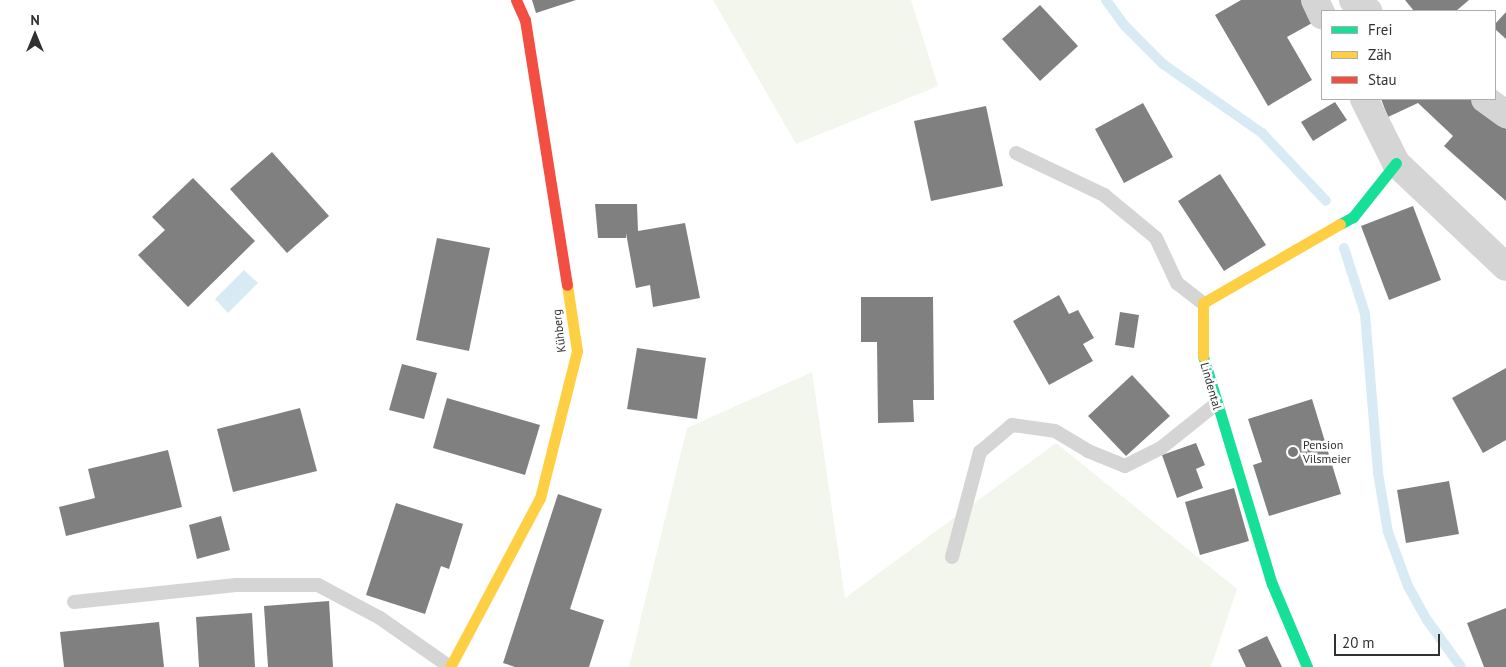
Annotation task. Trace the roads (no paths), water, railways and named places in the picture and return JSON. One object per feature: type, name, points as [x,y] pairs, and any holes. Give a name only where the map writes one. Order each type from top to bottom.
[{"type":"street","name":"Kühberg","points":[[450,667],[540,498],[577,351],[525,20],[516,0]]},
{"type":"street","points":[[1315,0],[1321,13]]},
{"type":"street","points":[[1353,0],[1367,10]]},
{"type":"street","points":[[1364,100],[1396,163],[1506,267]]},
{"type":"street","points":[[1486,100],[1506,114]]},
{"type":"street","points":[[1203,302],[1353,217],[1396,163]]},
{"type":"street","name":"Lindental","points":[[1203,302],[1203,363],[1272,584],[1308,667]]},
{"type":"lane","points":[[1016,153],[1104,195],[1156,238],[1177,282],[1203,302]]},
{"type":"lane","points":[[952,557],[980,452],[1012,425],[1055,431],[1088,451],[1125,466],[1161,448],[1216,404]]},
{"type":"lane","points":[[74,602],[236,585],[318,585],[380,618],[450,667]]},
{"type":"waterway","points":[[1106,0],[1125,26],[1163,64],[1262,133],[1326,201]]},
{"type":"waterway","points":[[1344,248],[1365,314],[1378,473],[1388,532],[1408,586],[1427,620],[1461,667]]},
{"type":"place","name":"Pension Vilsmeier","points":[[1293,452]]}]
